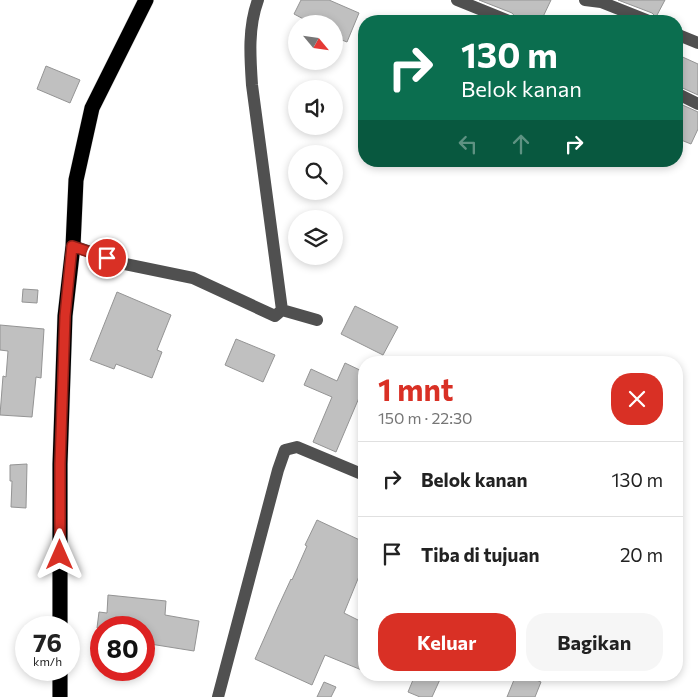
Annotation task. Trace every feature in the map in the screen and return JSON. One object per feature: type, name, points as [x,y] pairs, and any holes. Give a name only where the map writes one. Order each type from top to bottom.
[{"type":"highway","points":[[60,616],[60,464],[65,316],[76,180],[92,108],[146,0]]},
{"type":"highway","points":[[60,681],[60,697]]},
{"type":"street","points":[[258,0],[253,13],[250,52],[252,85],[282,310]]},
{"type":"street","points":[[457,0],[494,15]]},
{"type":"street","points":[[585,0],[601,2],[634,15]]},
{"type":"street","points":[[683,37],[698,43]]},
{"type":"street","points":[[683,96],[698,104]]},
{"type":"street","points":[[72,246],[125,264],[193,278],[275,316],[282,310]]},
{"type":"street","points":[[282,310],[317,320]]},
{"type":"street","points":[[218,697],[278,470],[285,450],[297,447],[358,472]]},
{"type":"building","points":[[301,0],[329,0],[359,13],[347,42],[343,40],[343,15],[294,14]]},
{"type":"building","points":[[479,0],[551,0],[544,15],[514,15]]},
{"type":"building","points":[[618,0],[665,0],[657,15]]},
{"type":"building","points":[[683,57],[698,64],[698,95],[683,88]]},
{"type":"building","points":[[46,66],[80,80],[70,103],[37,89]]},
{"type":"building","points":[[683,105],[698,112],[698,129],[691,144],[683,141]]},
{"type":"building","points":[[23,289],[38,290],[37,303],[22,302]]},
{"type":"building","points":[[117,292],[171,315],[157,350],[162,352],[152,378],[116,364],[114,369],[90,360]]},
{"type":"building","points":[[355,306],[398,327],[383,355],[341,334]]},
{"type":"building","points":[[0,325],[44,329],[41,378],[36,377],[32,417],[0,415],[3,376],[6,377],[8,351],[0,350]]},
{"type":"building","points":[[236,339],[275,355],[263,382],[225,365]]},
{"type":"building","points":[[345,363],[358,369],[358,400],[336,452],[313,442],[332,397],[304,385],[311,369],[337,381]]},
{"type":"building","points":[[27,464],[26,508],[11,507],[12,481],[10,481],[10,465]]},
{"type":"building","points":[[317,520],[358,539],[358,579],[344,613],[358,620],[358,669],[325,655],[312,685],[255,659],[307,546],[305,545]]},
{"type":"building","points":[[108,595],[166,601],[165,615],[199,621],[194,651],[155,645],[155,616],[98,616],[99,612],[107,613]]},
{"type":"building","points":[[413,681],[439,681],[432,697],[420,697],[408,692]]},
{"type":"building","points":[[514,681],[541,682],[535,697],[507,697]]},
{"type":"building","points":[[324,682],[336,687],[331,697],[317,697]]},
{"type":"route","points":[[60,555],[60,464],[65,316],[72,246],[107,258]]}]
